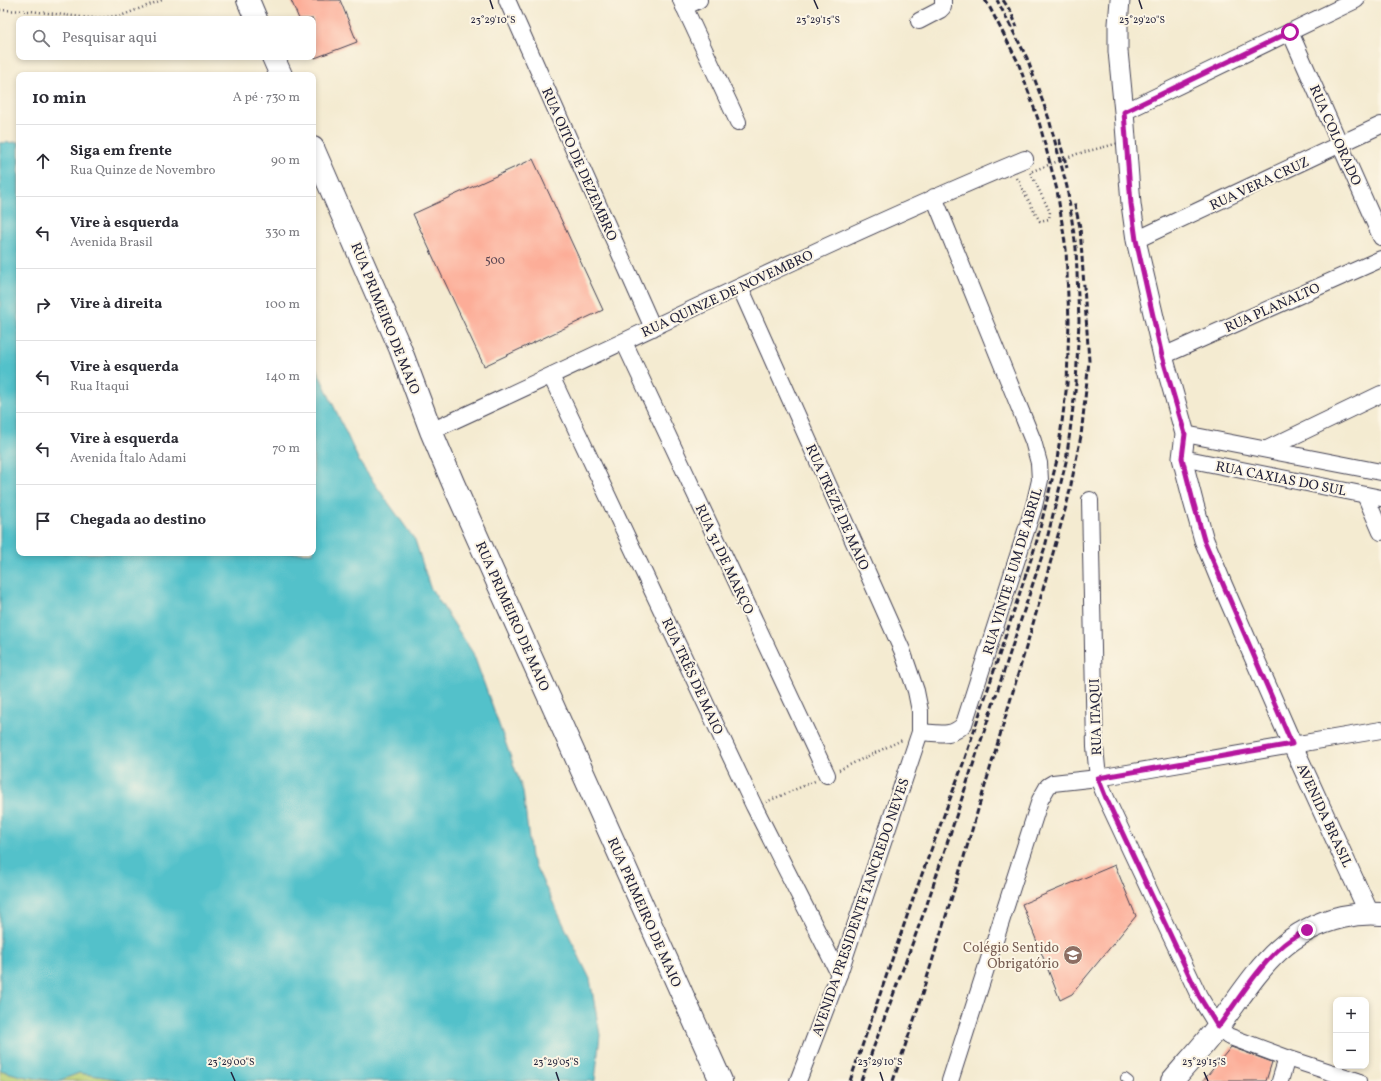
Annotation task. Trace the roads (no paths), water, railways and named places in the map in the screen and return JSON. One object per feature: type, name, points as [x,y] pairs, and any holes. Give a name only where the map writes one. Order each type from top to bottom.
[{"type":"main road","points":[[248,0],[255,16]]},
{"type":"main road","points":[[274,60],[280,72]]},
{"type":"main road","name":"RUA PRIMEIRO DE MAIO","points":[[316,155],[400,348],[431,431],[456,490],[721,1081]]},
{"type":"main road","points":[[1172,1081],[1218,1027],[1259,971],[1278,950],[1307,930],[1330,920],[1375,914]]},
{"type":"street","name":"RUA OITO DE DEZEMBRO","points":[[507,0],[653,328]]},
{"type":"street","points":[[699,0],[683,3],[738,122]]},
{"type":"street","points":[[918,21],[940,10],[943,6],[943,0]]},
{"type":"street","name":"AVENIDA BRASIL","points":[[1120,0],[1118,50],[1131,204],[1136,240],[1162,356],[1185,434],[1182,458],[1193,501],[1204,540],[1292,744],[1375,914]]},
{"type":"street","points":[[1124,112],[1356,0]]},
{"type":"street","name":"RUA COLORADO","points":[[1290,32],[1381,237]]},
{"type":"street","name":"RUA VERA CRUZ","points":[[1136,240],[1381,125]]},
{"type":"street","name":"RUA QUINZE DE NOVEMBRO","points":[[431,431],[934,197],[1025,159]]},
{"type":"street","name":"RUA VINTE E UM DE ABRIL","points":[[920,732],[951,733],[960,729],[964,724],[1034,506],[1040,480],[1039,463],[1033,441],[934,197]]},
{"type":"street","name":"RUA PLANALTO","points":[[1162,356],[1381,259]]},
{"type":"street","name":"RUA TREZE DE MAIO","points":[[740,287],[902,650],[916,691],[920,711],[920,732]]},
{"type":"street","name":"RUA 31 DE MARÇO","points":[[624,342],[827,775]]},
{"type":"street","name":"RUA TRÊS DE MAIO","points":[[551,376],[754,806],[839,974]]},
{"type":"street","points":[[1267,449],[1381,394]]},
{"type":"street","name":"RUA CAXIAS DO SUL","points":[[1185,434],[1381,472]]},
{"type":"street","name":"RUA CAXIAS DO SUL","points":[[1182,458],[1381,498]]},
{"type":"street","points":[[1365,495],[1381,532]]},
{"type":"street","name":"RUA ITAQUI","points":[[1090,500],[1098,778],[1199,996],[1218,1027]]},
{"type":"street","points":[[950,1081],[1040,800],[1048,786],[1057,782],[1098,778],[1381,730]]},
{"type":"street","name":"AVENIDA PRESIDENTE TANCREDO NEVES","points":[[798,1081],[839,974],[920,732]]},
{"type":"street","points":[[1218,1027],[1228,1036],[1287,1058],[1358,1081]]},
{"type":"street","points":[[1280,1081],[1287,1058]]},
{"type":"water","points":[[16,142],[16,556],[316,556],[316,368],[360,463],[415,540],[430,587],[473,653],[523,791],[531,857],[590,979],[600,1035],[595,1081],[121,1081],[79,1073],[58,1081],[54,1081],[21,1076],[0,1070],[0,143]]},
{"type":"railway","points":[[850,1081],[915,893],[963,764],[1036,544],[1057,460],[1067,384],[1069,321],[1066,249],[1057,190],[1039,122],[1018,62],[985,0]]},
{"type":"railway","points":[[861,1081],[926,907],[1045,547],[1066,462],[1076,384],[1079,321],[1076,248],[1067,187],[1049,119],[1027,58],[997,0]]},
{"type":"railway","points":[[1003,0],[1011,12],[1017,27]]},
{"type":"railway","points":[[1059,139],[1067,168]]},
{"type":"railway","points":[[893,1081],[916,1014],[961,867],[1040,600],[1068,499],[1081,436],[1089,361],[1080,227],[1074,201]]},
{"type":"place","name":"Colégio Sentido Obrigatório","points":[[1073,955]]}]
